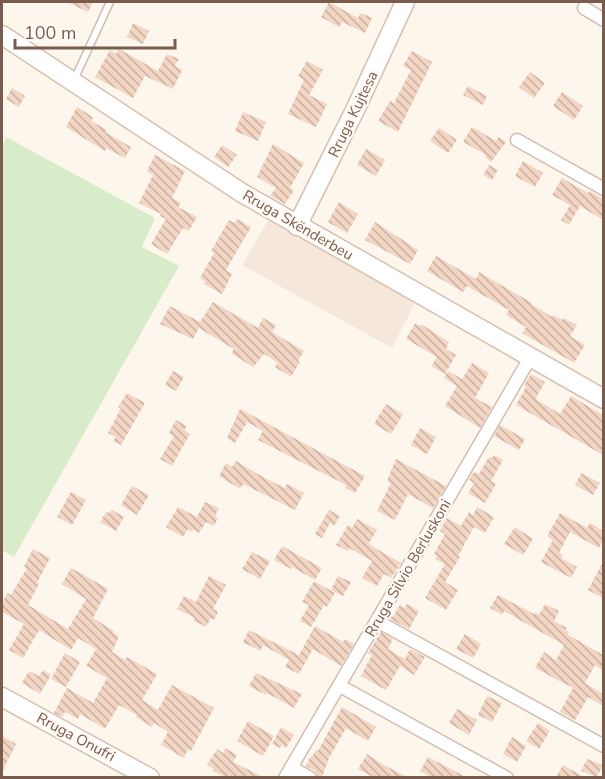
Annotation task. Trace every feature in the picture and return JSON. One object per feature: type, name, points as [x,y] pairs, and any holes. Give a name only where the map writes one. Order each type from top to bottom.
[{"type":"main road","name":"Rruga Kujtesa","points":[[297,226],[356,108],[405,2]]},
{"type":"main road","name":"Rruga Skënderbeu","points":[[2,35],[242,193],[603,399]]},
{"type":"main road","name":"Rruga Onufri","points":[[2,697],[150,777]]},
{"type":"street","points":[[584,8],[603,20]]},
{"type":"street","points":[[518,140],[603,189]]},
{"type":"street","name":"Rruga Silvio Berluskoni","points":[[288,772],[530,358]]},
{"type":"street","points":[[377,621],[603,746]]},
{"type":"street","points":[[340,686],[507,777]]},
{"type":"street","points":[[288,772],[310,777]]},
{"type":"lane","points":[[73,82],[110,2]]},
{"type":"shaded area","points":[[269,219],[415,303],[392,348],[242,265]]},
{"type":"green space","points":[[6,137],[155,218],[142,247],[179,266],[14,557],[2,550],[2,147]]},
{"type":"building","points":[[67,2],[93,2],[88,12]]},
{"type":"building","points":[[329,2],[358,18],[361,13],[372,18],[365,33],[342,22],[339,27],[321,17]]},
{"type":"building","points":[[133,23],[149,31],[143,44],[127,37]]},
{"type":"building","points":[[119,49],[158,71],[167,54],[179,59],[175,66],[182,70],[173,89],[145,76],[133,98],[95,77],[110,50],[116,54]]},
{"type":"building","points":[[412,51],[432,62],[398,132],[378,121],[390,101],[394,103],[411,70],[403,66]]},
{"type":"building","points":[[307,61],[323,70],[309,95],[327,104],[316,127],[288,114],[304,80],[298,76]]},
{"type":"building","points":[[530,72],[545,83],[534,98],[519,87]]},
{"type":"building","points":[[468,86],[487,96],[483,105],[463,95]]},
{"type":"building","points":[[12,88],[25,96],[19,107],[6,99]]},
{"type":"building","points":[[562,92],[583,106],[574,120],[553,106]]},
{"type":"building","points":[[77,107],[93,117],[91,121],[107,130],[105,132],[131,147],[125,158],[106,148],[105,151],[66,127]]},
{"type":"building","points":[[243,112],[266,122],[258,141],[235,131]]},
{"type":"building","points":[[472,127],[496,141],[499,137],[506,142],[491,162],[485,157],[486,155],[463,142]]},
{"type":"building","points":[[439,128],[457,140],[448,153],[430,141]]},
{"type":"building","points":[[273,144],[304,163],[290,188],[294,190],[285,204],[270,196],[276,188],[257,177]]},
{"type":"building","points":[[222,145],[237,155],[228,167],[214,157]]},
{"type":"building","points":[[366,149],[385,160],[376,176],[357,165]]},
{"type":"building","points":[[155,155],[185,171],[172,198],[181,203],[178,207],[197,217],[189,231],[183,228],[167,254],[151,244],[166,219],[139,203],[153,175],[147,171]]},
{"type":"building","points":[[523,161],[543,173],[535,187],[515,176]]},
{"type":"building","points":[[489,165],[498,170],[492,180],[483,175]]},
{"type":"building","points":[[562,178],[603,199],[603,220],[580,206],[569,225],[561,220],[570,205],[552,195]]},
{"type":"building","points":[[339,202],[358,214],[347,233],[328,222]]},
{"type":"building","points":[[237,219],[251,227],[226,270],[232,274],[222,294],[204,284],[205,281],[200,278],[214,253],[211,251],[229,220],[235,223]]},
{"type":"building","points":[[375,222],[418,250],[410,264],[365,240]]},
{"type":"building","points":[[436,256],[476,279],[479,272],[552,317],[553,315],[563,320],[564,318],[577,325],[570,336],[585,345],[574,363],[522,333],[526,327],[506,315],[509,310],[467,286],[463,292],[427,271]]},
{"type":"building","points":[[213,302],[258,328],[263,318],[276,325],[272,332],[304,351],[291,377],[275,367],[278,363],[264,354],[253,367],[231,353],[234,349],[199,328],[193,339],[160,324],[170,306],[200,322]]},
{"type":"building","points":[[415,323],[420,326],[421,324],[449,342],[446,349],[456,355],[445,374],[431,366],[437,357],[406,339]]},
{"type":"building","points":[[472,363],[489,373],[475,398],[492,407],[480,428],[445,406],[457,386],[444,378],[448,371],[462,379]]},
{"type":"building","points":[[173,371],[184,377],[176,391],[165,385]]},
{"type":"building","points":[[531,374],[545,382],[537,400],[560,414],[571,396],[603,415],[603,455],[516,405]]},
{"type":"building","points":[[127,393],[145,403],[121,445],[113,441],[116,437],[108,433],[121,408],[118,407]]},
{"type":"building","points":[[386,404],[403,414],[391,434],[374,424]]},
{"type":"building","points":[[240,409],[365,476],[355,493],[345,488],[346,485],[258,440],[263,431],[247,422],[235,443],[227,438]]},
{"type":"building","points":[[176,420],[187,426],[184,430],[190,434],[172,466],[160,459],[174,436],[169,433]]},
{"type":"building","points":[[500,425],[525,439],[519,450],[494,436]]},
{"type":"building","points":[[420,428],[436,437],[427,454],[411,445]]},
{"type":"building","points":[[494,455],[503,460],[491,481],[496,484],[485,503],[468,493],[474,483],[469,480],[474,472],[479,474],[489,457],[492,458]]},
{"type":"building","points":[[396,459],[446,486],[433,508],[408,494],[395,520],[377,511],[391,483],[387,481]]},
{"type":"building","points":[[236,461],[285,488],[287,484],[304,493],[295,510],[243,484],[240,489],[219,476],[226,463],[232,467]]},
{"type":"building","points":[[581,473],[600,483],[593,495],[575,485]]},
{"type":"building","points":[[132,486],[149,495],[137,515],[121,505]]},
{"type":"building","points":[[71,492],[86,500],[72,525],[57,517]]},
{"type":"building","points":[[205,502],[219,508],[214,526],[206,522],[199,533],[188,529],[183,537],[166,527],[178,507],[197,517]]},
{"type":"building","points":[[477,507],[494,517],[485,533],[474,527],[458,556],[460,557],[445,582],[458,590],[446,610],[425,598],[445,564],[435,559],[437,556],[434,554],[445,534],[440,531],[447,518],[461,526],[469,512],[473,515]]},
{"type":"building","points":[[112,510],[124,517],[116,531],[100,522],[106,512]]},
{"type":"building","points":[[329,510],[340,516],[334,526],[330,523],[322,538],[315,534]]},
{"type":"building","points":[[560,513],[587,528],[590,523],[603,531],[603,540],[599,548],[570,532],[559,553],[563,555],[561,558],[577,567],[571,578],[541,562],[553,540],[547,536]]},
{"type":"building","points":[[357,519],[377,530],[370,545],[401,563],[391,578],[384,574],[377,586],[362,578],[372,561],[349,548],[348,551],[336,545],[348,525],[352,528]]},
{"type":"building","points":[[515,527],[533,539],[523,555],[504,544]]},
{"type":"building","points":[[282,546],[322,568],[315,580],[274,560]]},
{"type":"building","points":[[33,549],[50,558],[28,605],[68,629],[86,599],[62,584],[71,568],[84,575],[108,589],[93,618],[119,636],[112,652],[125,660],[127,657],[157,674],[142,700],[158,710],[172,685],[214,708],[191,751],[188,749],[184,758],[161,745],[168,732],[154,723],[152,727],[119,705],[105,729],[80,714],[78,719],[65,712],[62,717],[54,713],[67,688],[93,703],[107,678],[86,666],[96,649],[78,638],[71,650],[39,630],[23,658],[9,650],[24,624],[2,612],[2,604],[7,593],[11,595],[27,568],[24,567]]},
{"type":"building","points":[[252,552],[270,561],[260,579],[242,569]]},
{"type":"building","points":[[603,562],[603,598],[588,590]]},
{"type":"building","points":[[209,576],[226,585],[213,609],[218,612],[214,620],[211,618],[206,627],[193,620],[195,618],[177,609],[184,596],[196,602]]},
{"type":"building","points":[[338,576],[351,582],[343,596],[331,590]]},
{"type":"building","points":[[314,581],[335,593],[327,607],[324,605],[311,627],[300,621],[309,605],[302,602]]},
{"type":"building","points":[[498,595],[534,614],[535,612],[539,615],[545,604],[559,611],[554,621],[567,628],[565,630],[569,632],[567,634],[603,655],[603,670],[595,665],[585,683],[603,694],[603,706],[588,697],[575,720],[560,712],[573,688],[535,668],[544,652],[556,660],[564,645],[504,611],[502,615],[490,608]]},
{"type":"building","points":[[407,604],[419,611],[409,629],[388,618],[390,615],[393,617],[400,605],[405,608]]},
{"type":"building","points":[[315,626],[343,642],[345,639],[354,644],[341,666],[313,649],[299,674],[285,667],[289,660],[263,645],[260,651],[243,642],[249,630],[299,655]]},
{"type":"building","points":[[381,632],[393,639],[388,649],[405,659],[410,649],[425,657],[414,675],[400,666],[386,690],[361,676],[372,655],[368,653]]},
{"type":"building","points":[[465,634],[481,644],[473,658],[456,649]]},
{"type":"building","points":[[65,653],[80,662],[66,687],[51,679]]},
{"type":"building","points":[[43,670],[51,675],[40,694],[22,683],[29,671],[39,676]]},
{"type":"building","points":[[256,673],[302,694],[294,708],[249,686]]},
{"type":"building","points":[[487,696],[502,703],[492,722],[478,715]]},
{"type":"building","points":[[342,707],[376,727],[368,741],[346,728],[329,758],[322,777],[318,777],[315,771],[306,766],[311,756],[316,750],[318,751]]},
{"type":"building","points":[[457,709],[477,720],[469,735],[449,723]]},
{"type":"building","points":[[248,721],[274,736],[263,756],[237,741]]},
{"type":"building","points":[[538,723],[550,731],[539,749],[526,741]]},
{"type":"building","points":[[281,727],[294,735],[286,748],[272,744]]},
{"type":"building","points":[[2,736],[16,744],[2,772]]},
{"type":"building","points":[[512,737],[526,746],[517,762],[503,754]]},
{"type":"building","points":[[225,748],[237,755],[233,762],[263,777],[225,777],[213,771],[214,769],[207,765],[217,749],[223,753]]},
{"type":"building","points":[[367,754],[407,777],[373,777],[358,769]]},
{"type":"building","points":[[428,757],[466,777],[431,777],[420,771]]},
{"type":"building","points":[[587,759],[603,765],[597,777],[581,771]]},
{"type":"building","points":[[563,765],[584,777],[556,777]]}]
